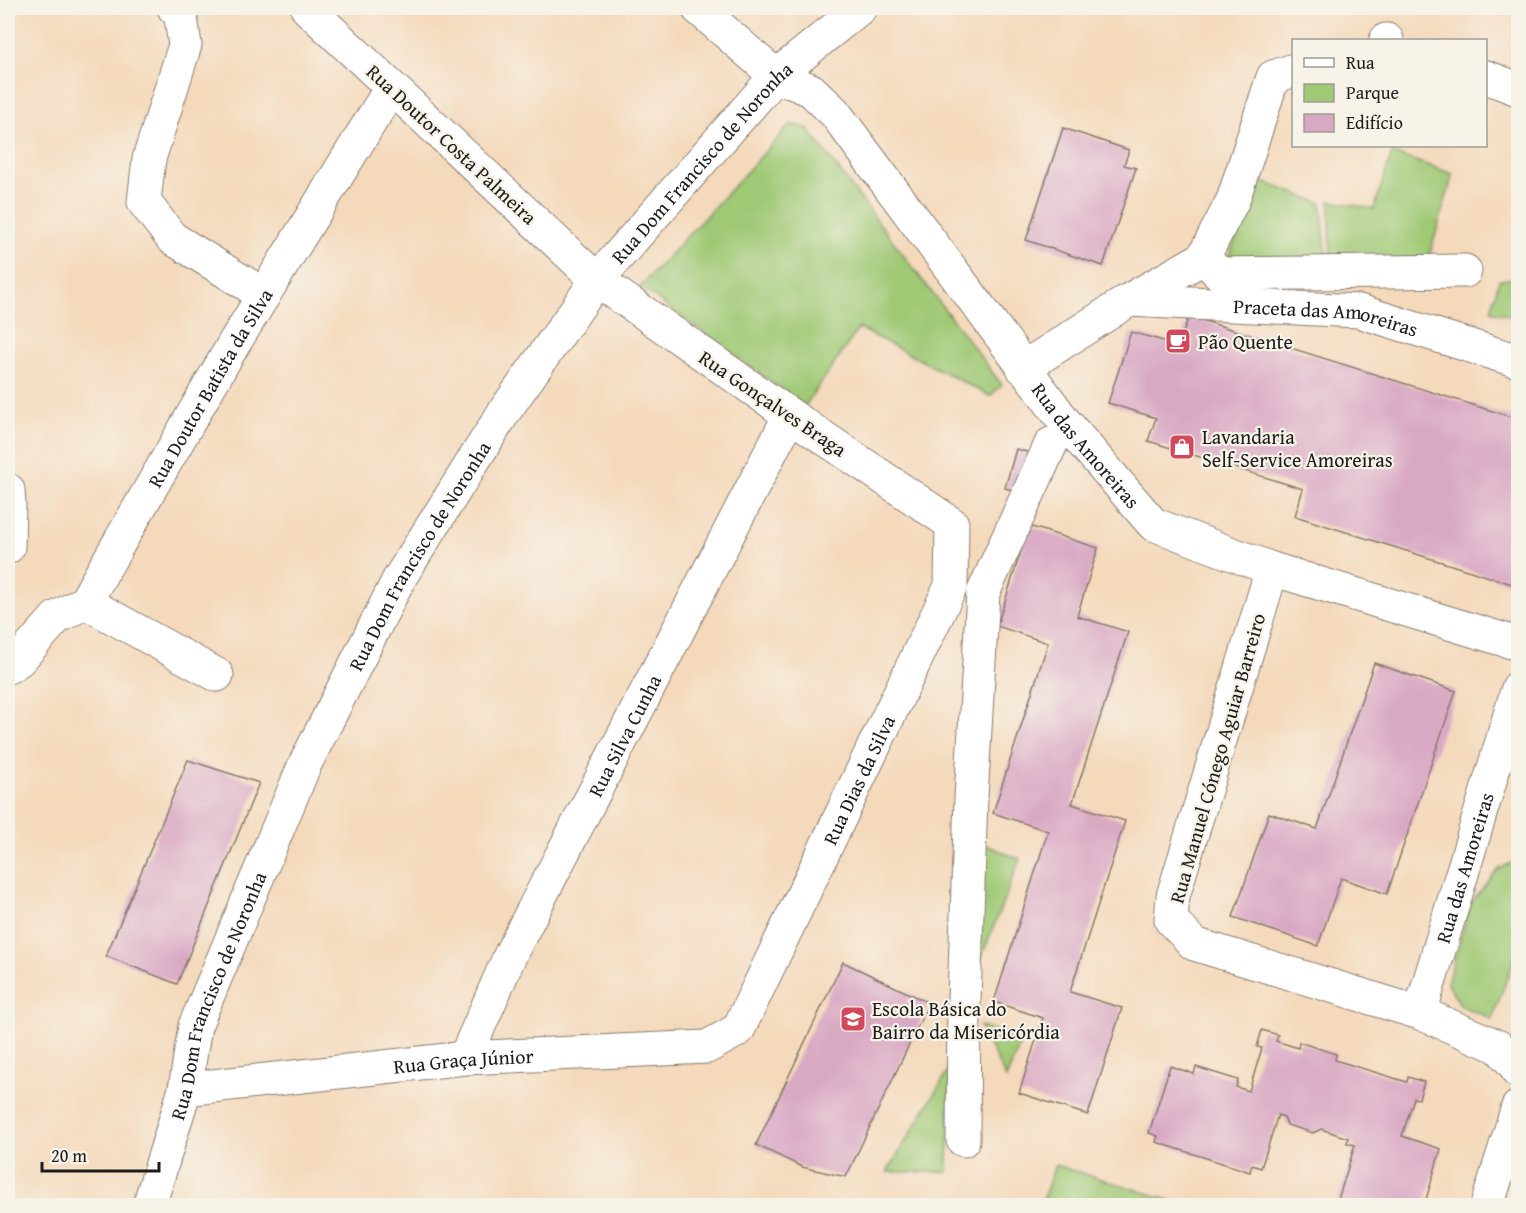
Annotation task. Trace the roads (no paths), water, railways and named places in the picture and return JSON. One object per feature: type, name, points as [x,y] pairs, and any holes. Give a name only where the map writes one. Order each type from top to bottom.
[{"type":"street","points":[[174,8],[180,11],[185,45],[149,159],[144,202],[172,238],[264,295]]},
{"type":"street","name":"Rua Doutor Costa Palmeira","points":[[307,8],[597,280]]},
{"type":"street","name":"Rua das Amoreiras","points":[[698,8],[776,76],[811,90],[835,113],[1064,421],[1153,524],[1272,569],[1518,644]]},
{"type":"street","name":"Rua Dom Francisco de Noronha","points":[[149,1206],[185,1089],[195,1026],[305,764],[399,579],[504,412],[597,280],[776,76],[860,8]]},
{"type":"street","points":[[1023,368],[1129,300],[1203,258],[1233,200],[1273,77],[1292,70]]},
{"type":"street","points":[[1487,77],[1518,89]]},
{"type":"street","name":"Rua Doutor Batista da Silva","points":[[85,602],[233,345],[392,88]]},
{"type":"street","points":[[1203,258],[1220,274],[1465,271]]},
{"type":"street","name":"Rua Gonçalves Braga","points":[[597,280],[790,415],[952,524]]},
{"type":"street","name":"Praceta das Amoreiras","points":[[1129,300],[1359,311],[1518,361]]},
{"type":"street","name":"Rua Silva Cunha","points":[[465,1058],[512,951],[790,415]]},
{"type":"street","points":[[963,1140],[964,1000],[971,798],[983,592],[1051,444]]},
{"type":"street","points":[[8,490],[8,547]]},
{"type":"street","name":"Rua Dias da Silva","points":[[738,1030],[951,586],[952,524]]},
{"type":"street","name":"Rua Manuel Cónego Aguiar Barreiro","points":[[1272,569],[1173,896],[1171,920],[1194,944],[1420,1013],[1499,1047],[1518,1069],[1518,1072]]},
{"type":"street","points":[[8,667],[20,660],[56,618],[85,602],[217,675]]},
{"type":"street","name":"Rua das Amoreiras","points":[[1420,1013],[1518,688]]},
{"type":"street","name":"Rua Graça Júnior","points":[[185,1089],[465,1058],[707,1047],[738,1030]]},
{"type":"street","points":[[1487,1206],[1518,1107]]},
{"type":"place","name":"Pão Quente","points":[[1178,341]]},
{"type":"place","name":"Lavandaria Self-Service Amoreiras","points":[[1182,447]]},
{"type":"place","name":"Escola Básica do Bairro da Misericórdia","points":[[853,1019]]}]
